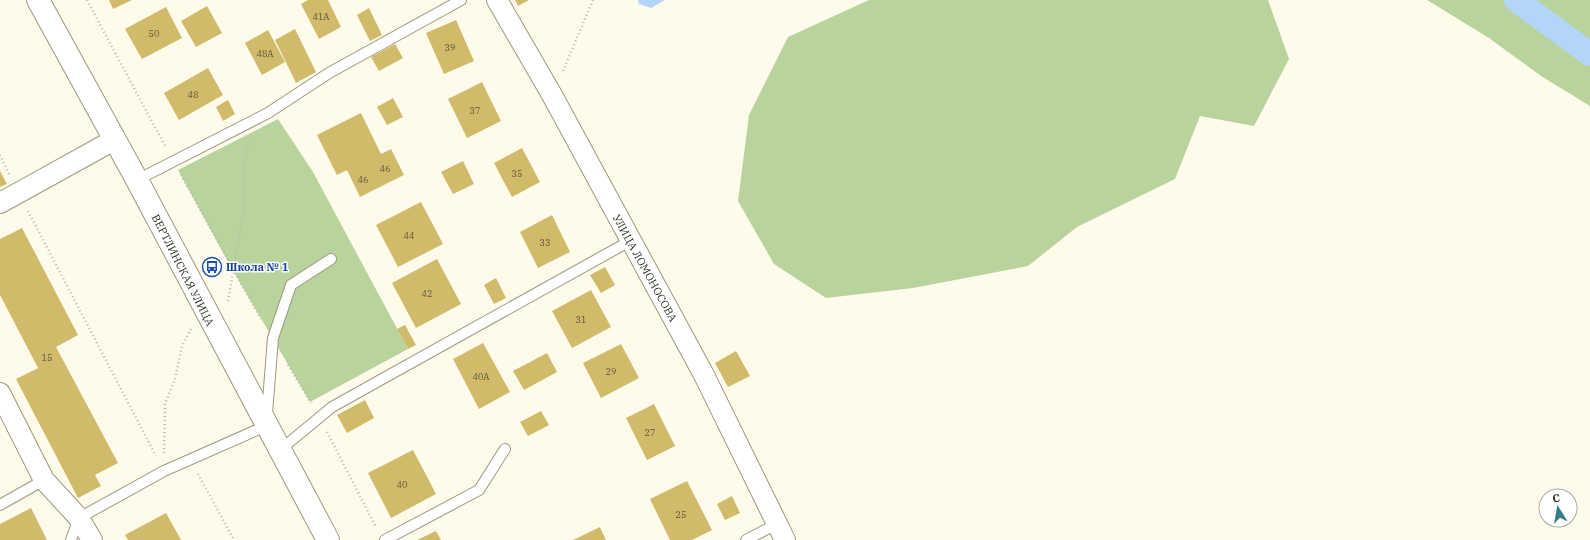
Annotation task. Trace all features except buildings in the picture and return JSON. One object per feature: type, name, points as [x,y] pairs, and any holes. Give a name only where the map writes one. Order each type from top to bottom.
[{"type":"main road","name":"ВЕРТЛИНСКАЯ УЛИЦА","points":[[38,0],[137,180],[266,426],[328,540]]},
{"type":"street","name":"УЛИЦА ЛОМОНОСОВА","points":[[497,0],[552,95],[704,375],[781,532]]},
{"type":"street","points":[[0,203],[114,140]]},
{"type":"street","points":[[0,393],[44,480],[79,518],[92,540]]},
{"type":"lane","points":[[137,180],[173,160],[268,113],[329,73],[461,0]]},
{"type":"lane","points":[[280,450],[332,407],[630,241]]},
{"type":"lane","points":[[71,540],[79,518],[164,471],[266,426],[272,338],[291,285],[331,259]]},
{"type":"lane","points":[[382,537],[479,490],[505,449]]},
{"type":"lane","points":[[0,505],[44,480]]},
{"type":"lane","points":[[746,540],[781,532]]},
{"type":"path","points":[[87,0],[232,269],[319,418],[382,537]]},
{"type":"path","points":[[552,95],[573,51],[593,0]]},
{"type":"path","points":[[227,308],[232,269],[244,208],[244,168],[251,132],[268,113]]},
{"type":"path","points":[[0,155],[18,193],[164,471]]},
{"type":"path","points":[[164,471],[164,404],[175,379],[182,346],[192,327]]},
{"type":"path","points":[[190,460],[234,540]]},
{"type":"green space","points":[[869,0],[1268,0],[1289,59],[1254,126],[1200,116],[1175,179],[1077,227],[1028,266],[913,288],[826,298],[774,264],[738,201],[749,115],[788,37]]},
{"type":"green space","points":[[1427,0],[1590,0],[1590,106],[1541,76],[1489,38]]},
{"type":"green space","points":[[278,119],[313,172],[408,349],[310,402],[232,269],[178,170]]},
{"type":"water","points":[[638,0],[665,0],[651,8],[639,4]]},
{"type":"waterway","points":[[1516,0],[1590,54]]},
{"type":"place","name":"Школа № 1","points":[[212,267]]}]
